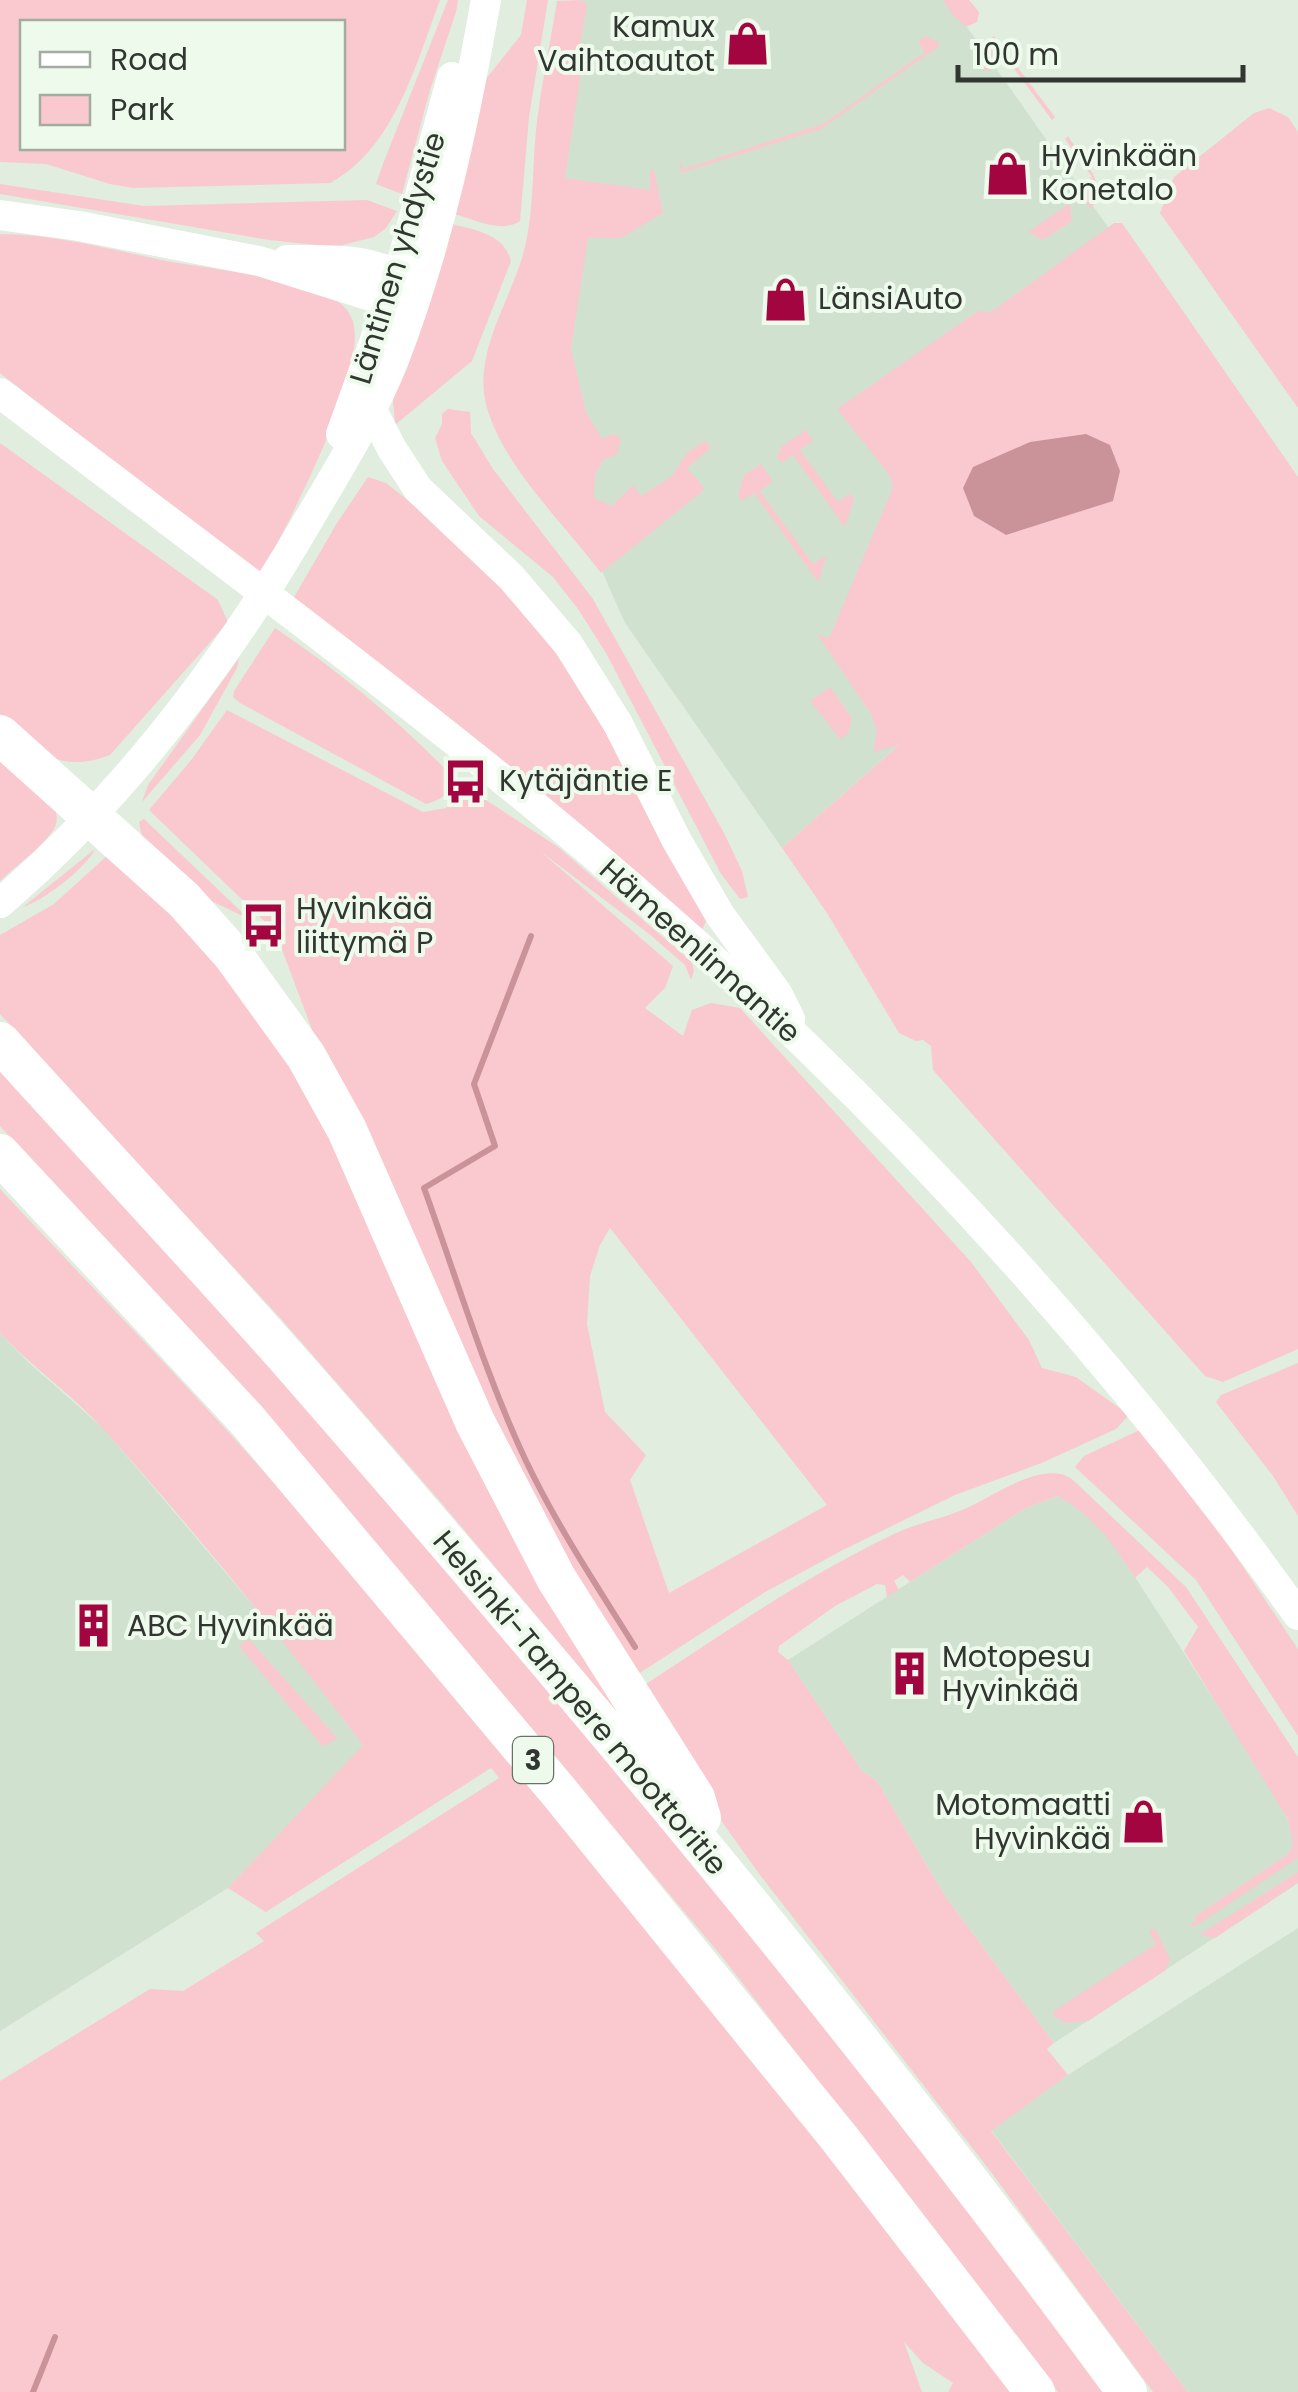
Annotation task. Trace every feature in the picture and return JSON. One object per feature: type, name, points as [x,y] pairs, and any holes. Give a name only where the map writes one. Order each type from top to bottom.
[{"type":"highway","points":[[0,735],[196,914],[233,956],[306,1056],[346,1130],[475,1422],[556,1578],[694,1798],[714,1862]]},
{"type":"highway","name":"Helsinki-Tampere moottoritie","points":[[0,1042],[300,1373],[622,1748],[898,2091],[1128,2392]]},
{"type":"highway","name":"3","points":[[0,1154],[248,1420],[547,1777],[840,2139],[1035,2392]]},
{"type":"main road","name":"Läntinen yhdystie","points":[[0,903],[92,815],[172,723],[235,638],[352,450],[372,410],[470,0]]},
{"type":"main road","name":"Läntinen yhdystie","points":[[313,512],[402,289],[450,184],[486,0]]},
{"type":"main road","points":[[0,216],[78,226],[402,289]]},
{"type":"main road","name":"Hämeenlinnantie","points":[[0,393],[542,812],[804,1044],[917,1158],[1138,1403],[1298,1615]]},
{"type":"main road","points":[[372,410],[418,489]]},
{"type":"main road","points":[[352,450],[418,489],[511,576],[568,644],[618,724],[677,841],[720,914],[777,994],[804,1044]]},
{"type":"main road","points":[[709,957],[721,932],[720,914]]},
{"type":"shaded area","points":[[581,0],[948,0],[1110,230],[904,493],[901,743],[782,848],[625,623],[515,376]]},
{"type":"shaded area","points":[[1086,434],[1110,445],[1120,471],[1113,501],[1006,535],[974,516],[963,488],[973,467],[1030,442]]},
{"type":"shaded area","points":[[0,1333],[103,1428],[287,1645],[364,1746],[228,1888],[0,2031]]},
{"type":"shaded area","points":[[1057,1496],[1076,1506],[1108,1535],[1278,1799],[1298,1841],[1298,1883],[1054,2043],[945,1896],[877,1781],[862,1771],[788,1660],[1024,1509]]},
{"type":"shaded area","points":[[1298,1928],[1298,2392],[1188,2392],[991,2130],[1068,2075]]},
{"type":"green space","points":[[0,0],[440,0],[412,77],[387,127],[352,168],[330,183],[133,188],[46,164],[0,162]]},
{"type":"green space","points":[[448,0],[458,0],[456,12],[402,194],[376,184]]},
{"type":"green space","points":[[527,0],[548,0],[529,117],[520,221],[496,226],[454,214],[481,85],[521,35]]},
{"type":"green space","points":[[581,0],[587,5],[565,178],[650,190],[650,169],[654,170],[663,213],[621,238],[588,238],[571,349],[586,412],[602,439],[613,434],[621,438],[617,455],[604,459],[595,475],[594,498],[612,506],[633,485],[641,496],[671,477],[687,453],[705,440],[711,448],[687,468],[705,489],[601,573],[535,493],[505,449],[486,404],[484,385],[488,348],[526,241],[538,114],[557,1]]},
{"type":"green space","points":[[943,0],[969,0],[979,12],[977,22],[966,27]]},
{"type":"green space","points":[[925,36],[939,42],[938,47],[821,129],[681,173],[679,159],[683,169],[823,124],[925,52],[918,41]]},
{"type":"green space","points":[[994,36],[1055,117],[1052,120],[1007,59],[988,71],[978,65],[978,48]]},
{"type":"green space","points":[[1269,108],[1288,117],[1298,132],[1298,408],[1160,213],[1174,177],[1254,113]]},
{"type":"green space","points":[[1068,136],[1096,182],[1100,199],[1090,208],[1080,192],[1092,177],[1065,139]]},
{"type":"green space","points":[[0,184],[144,206],[367,200],[397,211],[386,228],[374,237],[335,247],[269,240],[0,194]]},
{"type":"green space","points":[[1070,203],[1072,221],[1043,240],[1028,232]]},
{"type":"green space","points":[[1114,223],[1122,223],[1298,477],[1298,1349],[1223,1382],[1205,1376],[933,1070],[931,1046],[899,1033],[827,913],[782,848],[899,745],[873,752],[877,731],[871,714],[817,634],[829,638],[892,490],[891,477],[837,409],[978,311],[991,312]]},
{"type":"green space","points":[[451,224],[496,239],[511,261],[472,361],[395,425],[393,400]]},
{"type":"green space","points":[[0,234],[65,240],[271,278],[328,296],[346,309],[353,322],[349,376],[322,449],[260,575],[0,373]]},
{"type":"green space","points":[[448,409],[470,412],[471,433],[493,469],[593,599],[724,833],[742,871],[748,897],[740,899],[721,874],[606,653],[578,609],[553,577],[479,516],[442,461],[435,438],[442,414]]},
{"type":"green space","points":[[806,430],[813,440],[800,450],[838,502],[850,494],[854,500],[845,527],[793,455],[781,463],[777,457],[782,446]]},
{"type":"green space","points":[[0,443],[218,600],[228,622],[110,755],[75,762],[49,756],[0,714]]},
{"type":"green space","points":[[761,464],[773,481],[760,491],[813,564],[827,555],[818,582],[754,493],[742,501],[738,496],[744,475]]},
{"type":"green space","points":[[368,477],[386,483],[457,539],[550,642],[586,694],[706,921],[702,930],[510,766],[293,599]]},
{"type":"green space","points":[[275,628],[370,699],[414,739],[456,780],[448,792],[426,804],[233,697]]},
{"type":"green space","points":[[239,658],[200,735],[142,802],[148,785]]},
{"type":"green space","points":[[830,687],[852,718],[848,734],[840,739],[810,701]]},
{"type":"green space","points":[[227,710],[423,812],[446,808],[466,787],[558,847],[692,962],[691,980],[685,965],[648,933],[540,851],[673,966],[665,988],[645,1008],[683,1036],[692,1010],[711,1003],[740,1008],[971,1262],[1029,1340],[1042,1368],[1076,1377],[1129,1415],[1116,1429],[1044,1462],[955,1495],[843,1550],[765,1592],[635,1676],[643,1686],[735,1625],[861,1550],[967,1508],[1020,1481],[1049,1473],[1073,1480],[1186,1587],[1298,1757],[1298,1858],[1194,1927],[1189,1925],[1196,1921],[1194,1917],[1288,1854],[1293,1845],[1288,1819],[1184,1651],[1198,1627],[1168,1587],[1147,1567],[1135,1578],[1101,1531],[1070,1504],[1057,1496],[1024,1509],[910,1582],[903,1575],[894,1581],[899,1590],[887,1597],[885,1585],[877,1584],[835,1606],[779,1646],[778,1652],[788,1660],[862,1771],[877,1781],[945,1896],[1054,2043],[1047,2049],[1068,2075],[991,2131],[1188,2392],[1153,2392],[991,2172],[760,1875],[687,1773],[551,1546],[322,1056],[281,947],[286,942],[149,810]],"holes":[[[610,1228],[827,1505],[669,1593],[630,1480],[646,1455],[605,1412],[587,1324],[590,1276]]]},
{"type":"green space","points":[[0,746],[41,785],[50,797],[57,821],[47,839],[0,881]]},
{"type":"green space","points":[[144,819],[249,919],[205,898],[142,838],[139,822]]},
{"type":"green space","points":[[95,849],[63,882],[23,907]]},
{"type":"green space","points":[[110,853],[117,856],[295,1052],[636,1735],[282,1320],[0,1014],[0,935],[54,904]]},
{"type":"green space","points":[[0,1065],[156,1233],[667,1826],[1109,2392],[1058,2392],[723,1958],[353,1517],[0,1126]]},
{"type":"green space","points":[[0,1189],[246,1452],[469,1710],[745,2048],[1011,2392],[948,2392],[953,2383],[923,2363],[904,2342],[922,2392],[0,2392],[0,2081],[150,1989],[183,1991],[264,1941],[256,1933],[499,1778],[491,1768],[266,1912],[228,1888],[363,1745],[238,1586],[140,1470],[94,1419],[0,1333]]},
{"type":"green space","points":[[1298,1363],[1298,1516],[1273,1476],[1216,1402],[1221,1395]]},
{"type":"green space","points":[[1140,1430],[1215,1525],[1298,1649],[1298,1736],[1196,1580],[1075,1467],[1084,1456]]},
{"type":"green space","points":[[249,1639],[338,1739],[322,1746],[239,1646]]},
{"type":"green space","points":[[1298,1872],[1298,1883],[1215,1938],[1199,1935]]},
{"type":"green space","points":[[1155,1928],[1170,1959],[1166,1970],[1088,2021],[1066,2023],[1055,2017],[1052,2009],[1156,1944],[1149,1931]]},
{"type":"waterway","points":[[531,936],[474,1084],[495,1146],[424,1188],[484,1360],[526,1461],[564,1532],[635,1647]]},
{"type":"waterway","points":[[33,2392],[55,2337]]},
{"type":"place","name":"Kamux Vaihtoautot","points":[[748,44]]},
{"type":"place","name":"Hyvinkään Konetalo","points":[[1008,173]]},
{"type":"place","name":"LänsiAuto","points":[[785,299]]},
{"type":"place","name":"Kytäjäntie E","points":[[466,781]]},
{"type":"place","name":"Hyvinkää liittymä P","points":[[263,926]]},
{"type":"place","name":"ABC Hyvinkää","points":[[94,1626]]},
{"type":"place","name":"Motopesu Hyvinkää","points":[[909,1674]]},
{"type":"place","name":"Motomaatti Hyvinkää","points":[[1144,1822]]}]
